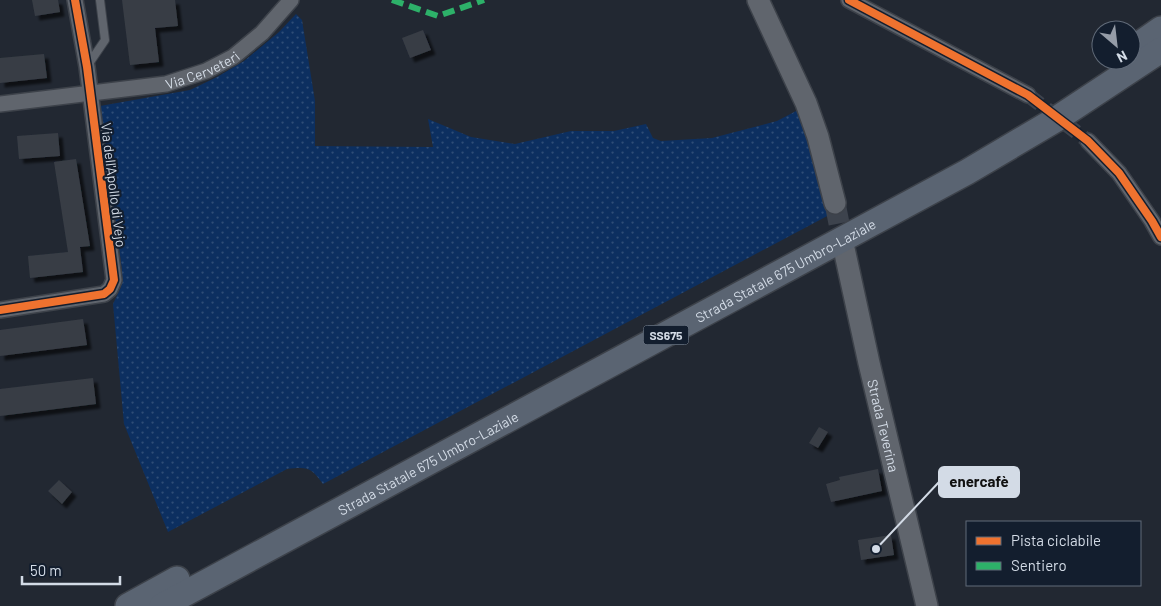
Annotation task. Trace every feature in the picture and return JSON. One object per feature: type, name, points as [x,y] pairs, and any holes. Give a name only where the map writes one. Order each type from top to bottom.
[{"type":"highway","points":[[1141,43],[1161,29]]},
{"type":"highway","name":"Strada Statale 675 Umbro-Laziale","points":[[162,606],[966,172],[1055,120],[1161,50]]},
{"type":"highway","name":"Strada Statale 675 Umbro-Laziale","points":[[128,606],[958,158],[1047,105],[1100,70]]},
{"type":"main road","points":[[758,0],[806,103],[818,138],[834,203]]},
{"type":"main road","name":"Strada Teverina","points":[[843,244],[869,363],[927,606]]},
{"type":"street","name":"Via dell'Apollo di Vejo","points":[[0,310],[104,294],[110,289],[114,280],[87,67],[75,0]]},
{"type":"street","name":"Via Cerveteri","points":[[0,104],[166,84],[206,71],[233,57],[262,33],[291,0]]},
{"type":"street","points":[[849,0],[1028,95]]},
{"type":"street","points":[[1088,141],[1120,173],[1161,237]]},
{"type":"lane","points":[[87,67],[106,40],[100,0]]},
{"type":"shaded area","points":[[296,14],[302,20],[315,101],[315,146],[433,147],[428,119],[471,137],[515,144],[571,131],[614,131],[646,124],[653,138],[661,141],[712,138],[777,121],[798,110],[808,136],[831,214],[323,484],[308,469],[287,469],[168,532],[124,424],[113,304],[121,287],[122,270],[100,106],[190,90],[244,61],[279,32]]},
{"type":"building","points":[[32,0],[58,0],[60,12],[35,16]]},
{"type":"building","points":[[122,0],[175,0],[178,26],[155,28],[159,62],[130,65]]},
{"type":"building","points":[[423,30],[431,50],[410,58],[402,38]]},
{"type":"building","points":[[44,54],[47,78],[0,83],[0,58]]},
{"type":"building","points":[[58,133],[60,156],[19,159],[17,136]]},
{"type":"building","points":[[76,159],[90,246],[80,247],[83,272],[30,278],[28,256],[68,252],[54,162]]},
{"type":"building","points":[[83,319],[87,345],[0,356],[0,330]]},
{"type":"building","points":[[93,378],[96,404],[0,416],[0,389]]},
{"type":"building","points":[[819,427],[828,432],[818,448],[809,443]]},
{"type":"building","points":[[878,469],[882,491],[831,502],[826,484],[840,480],[839,477]]},
{"type":"building","points":[[59,480],[72,492],[62,504],[48,491]]},
{"type":"building","points":[[891,535],[894,555],[861,560],[858,540]]},
{"type":"tunnel","points":[[1028,95],[1088,141]]},
{"type":"tunnel","points":[[835,203],[843,244]]},
{"type":"marked path","points":[[392,0],[438,16],[484,0]]},
{"type":"cycle path","points":[[0,310],[104,294],[110,289],[114,280],[87,67],[75,0]]},
{"type":"cycle path","points":[[849,0],[1028,95],[1088,141],[1119,173],[1161,237]]},
{"type":"place","name":"enercafè","points":[[876,549]]}]
